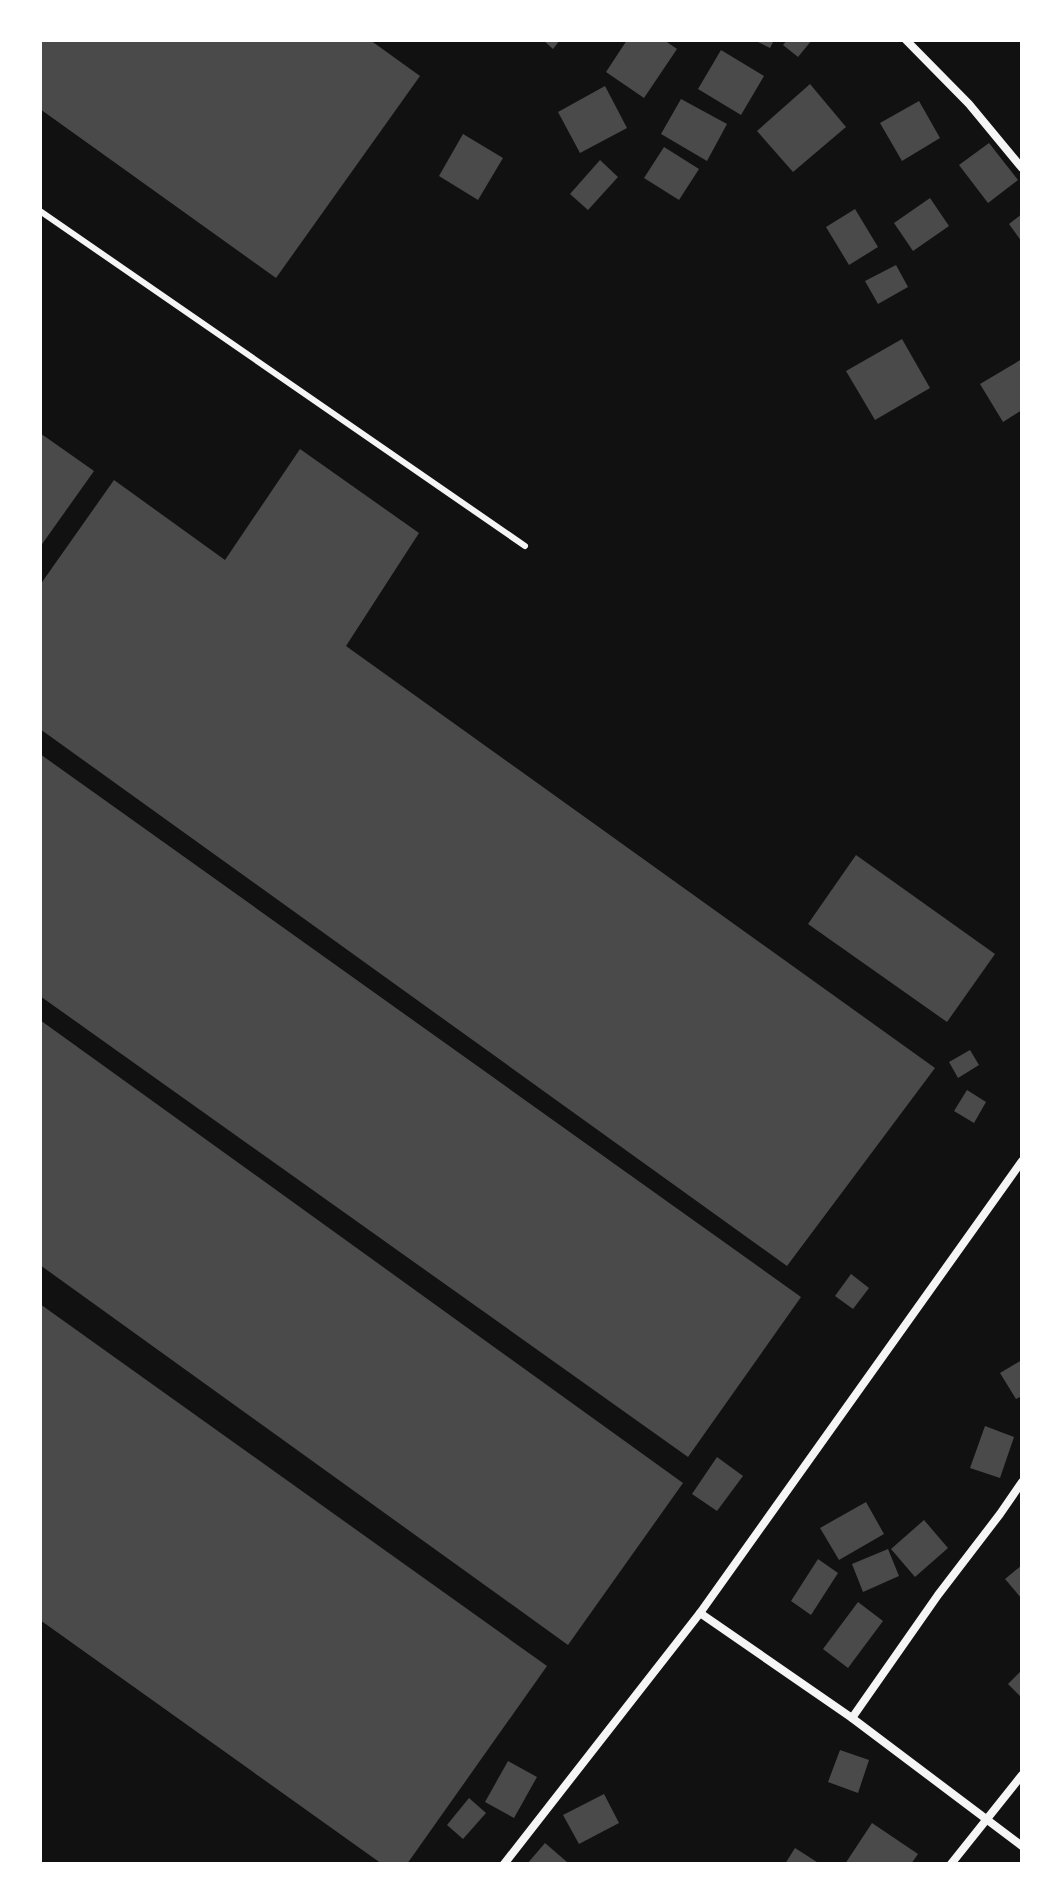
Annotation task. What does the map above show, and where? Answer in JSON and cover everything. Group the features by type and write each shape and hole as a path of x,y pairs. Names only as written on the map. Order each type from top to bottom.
{"street":[{"path":"906,40 969,104 1022,168"},
{"path":"914,48 922,40"},
{"path":"504,1864 700,1613 1022,1161"},
{"path":"852,1718 1022,1482"},
{"path":"700,1613 852,1718 1022,1846"},
{"path":"951,1864 1022,1775"}],"lane":[{"path":"40,211 525,546"}],"building":[{"path":"40,40 370,40 420,76 276,278 40,109"},
{"path":"543,40 560,40 553,49"},
{"path":"627,40 664,40 677,49 644,98 606,72"},
{"path":"754,40 774,40 770,48"},
{"path":"787,40 812,40 798,57 783,45"},
{"path":"721,50 764,76 741,115 698,89"},
{"path":"810,84 846,127 793,172 757,131"},
{"path":"605,86 627,128 580,153 558,112"},
{"path":"681,99 727,124 707,161 661,134"},
{"path":"919,101 940,138 902,161 880,123"},
{"path":"463,134 503,158 478,200 439,176"},
{"path":"989,143 1018,180 988,203 959,165"},
{"path":"664,147 699,169 679,200 644,178"},
{"path":"600,160 618,177 588,210 570,194"},
{"path":"930,198 949,226 913,251 894,223"},
{"path":"855,209 878,247 849,265 826,227"},
{"path":"1022,214 1022,242 1009,224"},
{"path":"896,265 908,287 878,304 865,281"},
{"path":"902,339 930,388 875,420 846,371"},
{"path":"1022,359 1022,410 1003,422 980,384"},
{"path":"40,433 94,471 40,547"},
{"path":"300,449 419,533 346,646 935,1068 787,1266 40,729 40,585 114,480 225,560"},
{"path":"40,754 801,1297 688,1457 40,996"},
{"path":"856,855 995,954 947,1022 808,924"},
{"path":"40,1020 683,1483 568,1645 40,1265"},
{"path":"970,1050 979,1065 958,1078 949,1062"},
{"path":"967,1090 986,1102 974,1123 954,1111"},
{"path":"851,1274 869,1288 853,1309 835,1296"},
{"path":"40,1304 547,1666 407,1864 382,1864 40,1620"},
{"path":"1022,1360 1022,1396 1016,1399 1000,1373"},
{"path":"985,1426 1014,1437 1000,1478 970,1468"},
{"path":"717,1457 743,1476 717,1511 692,1494"},
{"path":"866,1502 884,1534 839,1560 820,1528"},
{"path":"924,1520 948,1548 915,1577 891,1549"},
{"path":"888,1549 899,1576 863,1592 852,1564"},
{"path":"818,1559 838,1573 811,1615 791,1601"},
{"path":"1022,1565 1022,1599 1005,1579"},
{"path":"858,1602 883,1621 848,1668 823,1649"},
{"path":"1022,1670 1022,1698 1008,1684"},
{"path":"840,1750 869,1760 858,1793 828,1782"},
{"path":"508,1761 537,1777 514,1818 485,1802"},
{"path":"604,1794 619,1823 579,1844 563,1815"},
{"path":"469,1798 486,1813 463,1839 447,1825"},
{"path":"872,1823 918,1854 911,1864 845,1864"},
{"path":"545,1843 567,1862 566,1864 527,1864"},
{"path":"795,1848 820,1864 785,1864"}]}
